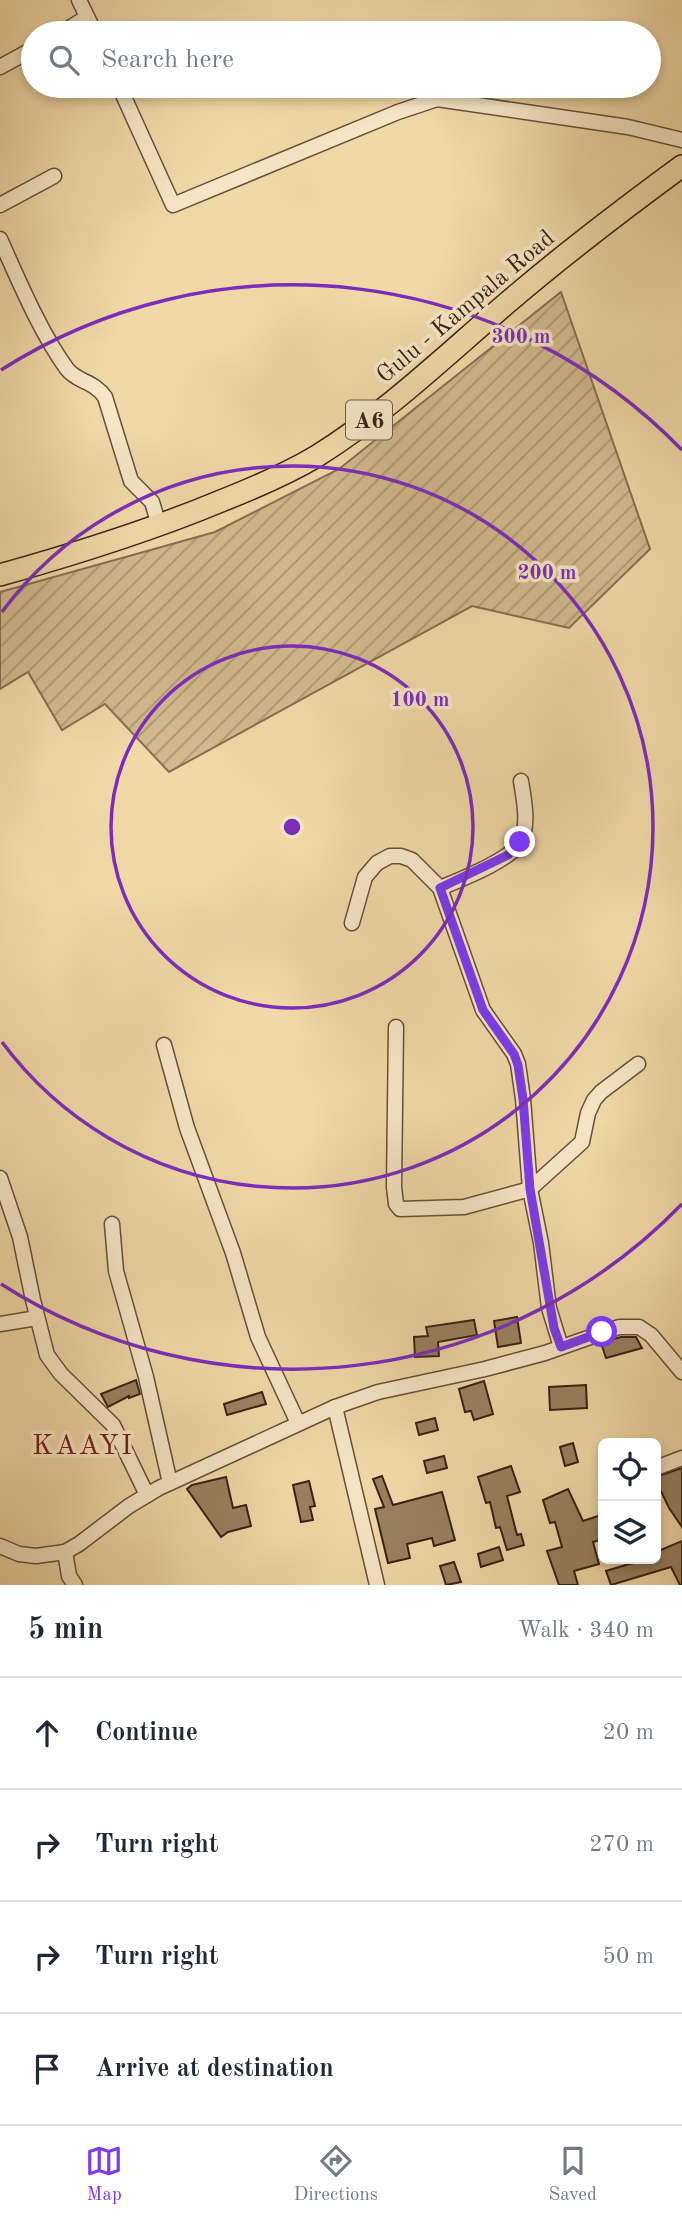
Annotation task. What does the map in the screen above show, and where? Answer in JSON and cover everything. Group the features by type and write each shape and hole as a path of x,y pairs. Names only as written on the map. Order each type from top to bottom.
{"main road":[{"name":"Gulu - Kampala Road","path":"0,575 153,528 273,479 315,457 352,433 561,259 682,166"}],"street":[{"path":"79,0 89,21"},
{"path":"81,21 87,17"},
{"path":"0,67 21,56"},
{"path":"124,98 173,205 398,112 437,99 628,127 682,139"},
{"path":"0,205 54,176"},
{"path":"0,239 28,301 68,371 99,388 105,397 131,481 154,506 158,522 153,528"},
{"path":"440,888 468,876 517,848 522,835 525,807 521,781"},
{"path":"352,923 365,877 384,858 401,856 412,860 440,888 483,1010 514,1054 518,1065 530,1189 541,1243 549,1308 561,1347"},
{"path":"396,1027 394,1187 397,1207 403,1209 464,1208 530,1189 582,1142 588,1113 594,1100 638,1064"},
{"path":"164,1045 187,1128 233,1253 258,1337 298,1423"},
{"path":"0,1178 6,1215 20,1237 47,1354 53,1364 113,1425 147,1495"},
{"path":"112,1224 116,1271 146,1377 170,1483"},
{"path":"0,1324 37,1318"},
{"path":"0,1546 19,1554 36,1556 65,1552 147,1495 335,1407 378,1392 485,1369 619,1327 632,1325 651,1335 682,1372"},
{"path":"335,1407 377,1585"},
{"path":"661,1466 682,1458"},
{"path":"65,1552 69,1576 75,1585"}],"shaded area":[{"path":"561,292 650,549 569,628 472,606 169,772 105,704 62,730 28,672 0,689 0,592 215,532 339,469"}],"building":[{"path":"517,1317 521,1343 498,1347 494,1321"},
{"path":"474,1320 477,1335 438,1342 439,1356 415,1357 414,1337 428,1336 426,1327"},
{"path":"621,1337 636,1337 642,1348 606,1358 601,1343"},
{"path":"136,1380 140,1394 129,1396 108,1407 101,1394"},
{"path":"484,1381 493,1414 474,1420 471,1411 465,1412 459,1389"},
{"path":"586,1385 587,1408 550,1410 549,1387"},
{"path":"262,1392 266,1404 227,1415 224,1404"},
{"path":"435,1418 438,1430 419,1435 416,1423"},
{"path":"573,1443 578,1462 565,1466 560,1447"},
{"path":"444,1456 447,1468 427,1473 424,1461"},
{"path":"511,1466 520,1492 507,1496 517,1535 521,1534 524,1545 507,1550 500,1527 496,1528 490,1502 486,1503 478,1477"},
{"path":"682,1468 682,1527 661,1491 661,1475"},
{"path":"382,1476 393,1505 442,1492 455,1540 434,1546 432,1538 407,1544 410,1558 388,1563 375,1509 384,1507 373,1479"},
{"path":"226,1477 233,1508 246,1505 251,1526 228,1532 221,1537 187,1489 192,1485"},
{"path":"309,1481 315,1506 310,1507 313,1520 301,1522 293,1485"},
{"path":"568,1489 583,1521 598,1516 598,1540 593,1542 599,1564 574,1571 578,1585 559,1585 547,1551 562,1547 555,1522 550,1523 543,1500"},
{"path":"682,1541 682,1585 671,1567 611,1585 606,1571 629,1564 661,1564 661,1550"},
{"path":"499,1547 503,1560 481,1567 478,1554"},
{"path":"454,1562 461,1582 446,1585 440,1566"}],"district":[{"name":"KAAYI","path":"83,1444"}],"route":[{"path":"520,842 508,855 440,888 483,1010 514,1054 518,1065 530,1189 554,1328 561,1347 602,1332"}]}
